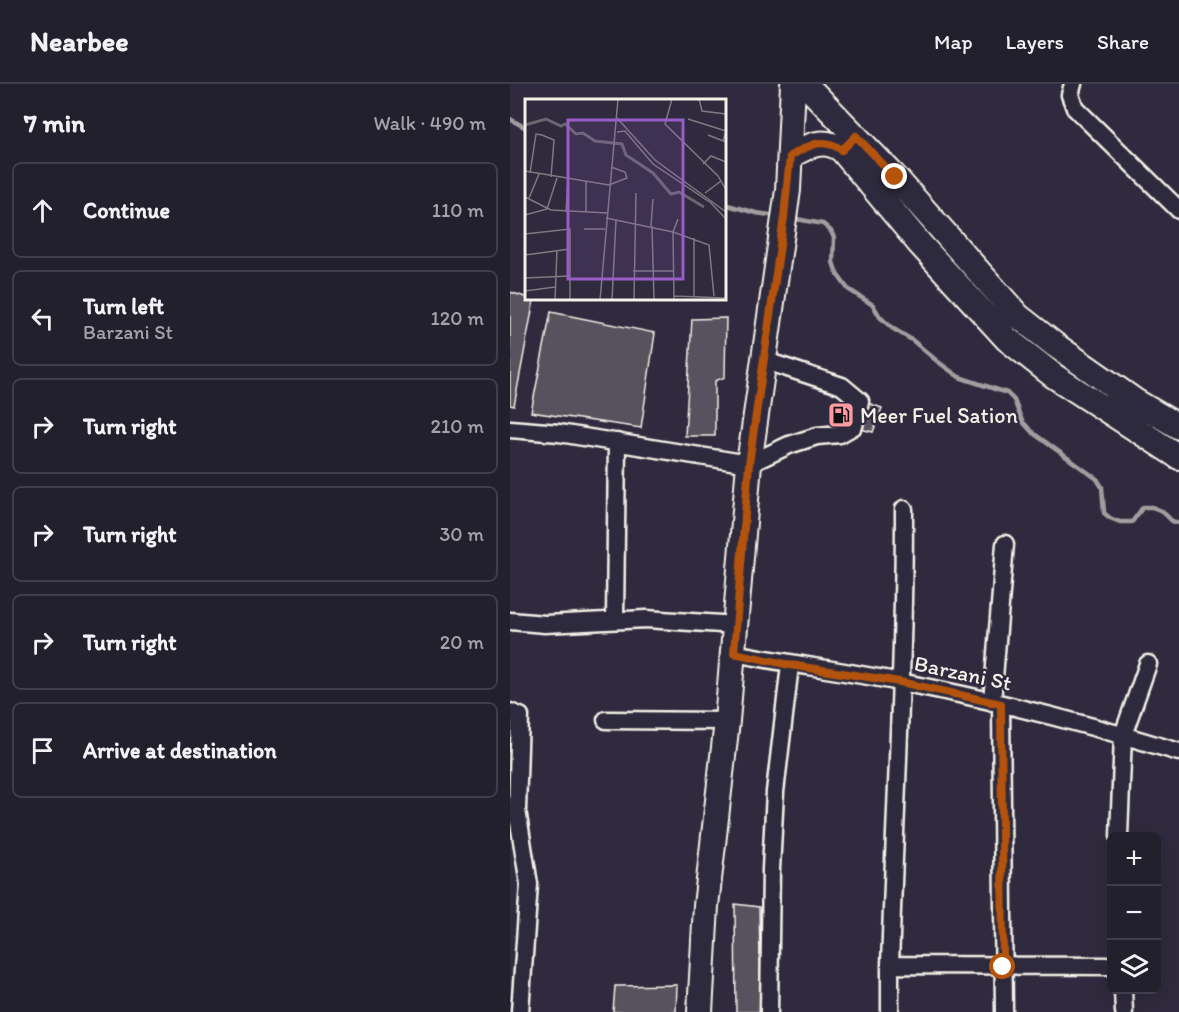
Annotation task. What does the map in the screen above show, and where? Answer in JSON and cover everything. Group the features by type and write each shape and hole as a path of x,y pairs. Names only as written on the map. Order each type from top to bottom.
{"street":[{"path":"700,1012 706,906 734,653 749,464 784,217 790,156 793,84"},
{"path":"805,84 920,244 1007,339 1054,376 1179,457"},
{"path":"1072,84 1070,95 1075,108 1179,210"},
{"path":"790,156 819,143 849,143 895,177 1018,316 1054,345 1135,401 1179,427"},
{"path":"510,429 559,432 749,464 789,445 817,436 840,434 854,426 860,401 842,386 763,360"},
{"path":"615,620 616,442"},
{"path":"890,1012 900,682 904,624 904,509"},
{"path":"1004,1012 996,703 1005,544"},
{"path":"510,621 545,624 646,619 736,625"},
{"name":"Barzani St","path":"734,653 790,665 900,682 996,703 1123,735 1179,752"},
{"path":"1119,832 1123,735 1148,664"},
{"path":"769,1012 771,869 775,792 790,665"},
{"path":"510,712 520,717 516,836 529,884 516,991 520,1012"},
{"path":"606,720 727,721"},
{"path":"890,965 1107,966"},
{"path":"1123,994 1124,1012"}],"building":[{"path":"510,292 525,297 525,300 534,300 514,406 510,405"},
{"path":"551,312 655,333 641,428 531,412"},
{"path":"726,318 725,377 715,381 715,436 685,436 692,319"},
{"path":"865,402 882,408 873,432 856,428"},
{"path":"735,904 759,907 761,1012 736,1012"},
{"path":"677,985 676,1012 613,1012 615,986"}],"waterway":[{"path":"510,119 525,127"},
{"path":"726,205 777,216"},
{"path":"791,218 823,224 831,231 834,238 833,262 837,274 848,289 873,305 880,317 892,328 912,340 959,377 1007,393 1014,400 1022,421 1033,433 1097,479 1102,487 1104,513 1110,518 1120,522 1132,522 1143,507 1152,507 1162,511 1172,521 1179,523"}],"place":[{"name":"Meer Fuel Sation","path":"841,415"}],"route":[{"path":"895,177 856,136 842,150 833,143 819,143 790,156 788,190 749,464 734,653 790,665 900,682 1001,704 1003,967"}]}
